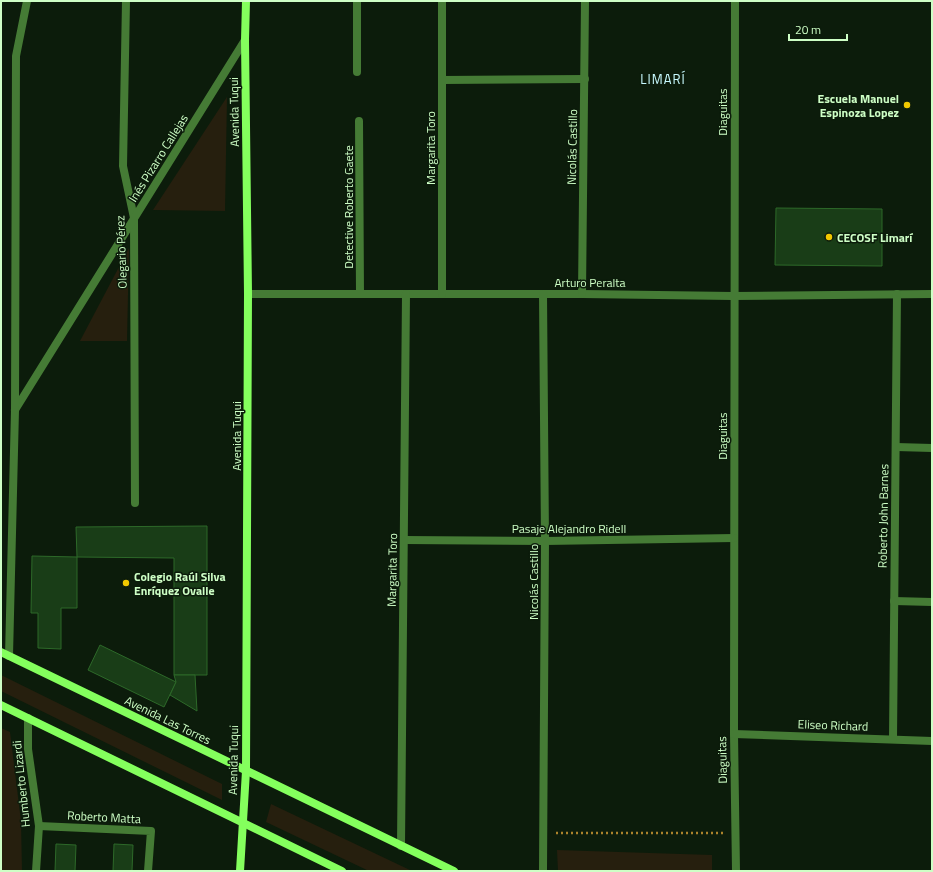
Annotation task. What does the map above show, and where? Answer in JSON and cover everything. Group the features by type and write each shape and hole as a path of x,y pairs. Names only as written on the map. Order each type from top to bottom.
{"street":[{"path":"5,654 15,410 16,56 27,1"},
{"name":"Olegario Pérez","path":"126,1 123,166 134,218 135,503"},
{"name":"Avenida Tuqui","path":"240,871 246,771 248,294 246,1"},
{"path":"357,1 357,72"},
{"name":"Margarita Toro","path":"442,1 442,294"},
{"name":"Nicolás Castillo","path":"582,294 585,1"},
{"name":"Diaguitas","path":"735,1 734,734 736,871"},
{"name":"Inés Pizarro Callejas","path":"15,410 246,40"},
{"path":"442,80 585,79"},
{"name":"Detective Roberto Gaete","path":"359,120 360,294"},
{"name":"Arturo Peralta","path":"248,294 582,294 734,296 932,294"},
{"name":"Margarita Toro","path":"401,846 406,294"},
{"name":"Nicolás Castillo","path":"542,294 545,541 543,871"},
{"name":"Roberto John Barnes","path":"893,739 897,294"},
{"path":"896,447 932,448"},
{"name":"Pasaje Alejandro Ridell","path":"404,540 545,541 734,538"},
{"path":"894,601 932,602"},
{"name":"Avenida Las Torres","path":"5,654 454,871"},
{"path":"1,705 342,871"},
{"name":"Humberto Lizardi","path":"28,718 28,749 39,826 36,871"},
{"name":"Eliseo Richard","path":"734,734 932,740"},
{"name":"Roberto Matta","path":"39,826 151,831 148,871"}],"path":[{"path":"543,833 735,832"}],"shaded area":[{"path":"227,97 225,211 153,210"},
{"path":"129,248 127,341 80,341"},
{"path":"1,675 222,784 222,800 1,691"},
{"path":"1,728 10,732 21,821 22,871 1,871"},
{"path":"271,804 412,871 369,871 266,822"},
{"path":"557,850 712,855 712,871 558,871"}],"building":[{"name":"CECOSF Limarí","path":"776,208 882,209 882,266 775,265"},
{"path":"207,526 207,675 174,675 174,558 77,557 76,527"},
{"path":"32,556 77,557 77,608 61,608 61,649 38,648 38,613 31,613"},
{"path":"100,645 176,682 164,707 88,670"},
{"path":"174,675 195,675 197,711 170,695 176,682"},
{"path":"56,844 76,845 75,871 55,871"},
{"path":"114,844 133,845 132,871 113,871"}],"place":[{"name":"Escuela Manuel Espinoza Lopez","path":"907,105"},
{"name":"CECOSF Limarí","path":"829,237"},
{"name":"Colegio Raúl Silva Enríquez Ovalle","path":"126,583"}],"district":[{"name":"LIMARÍ","path":"663,79"}]}
